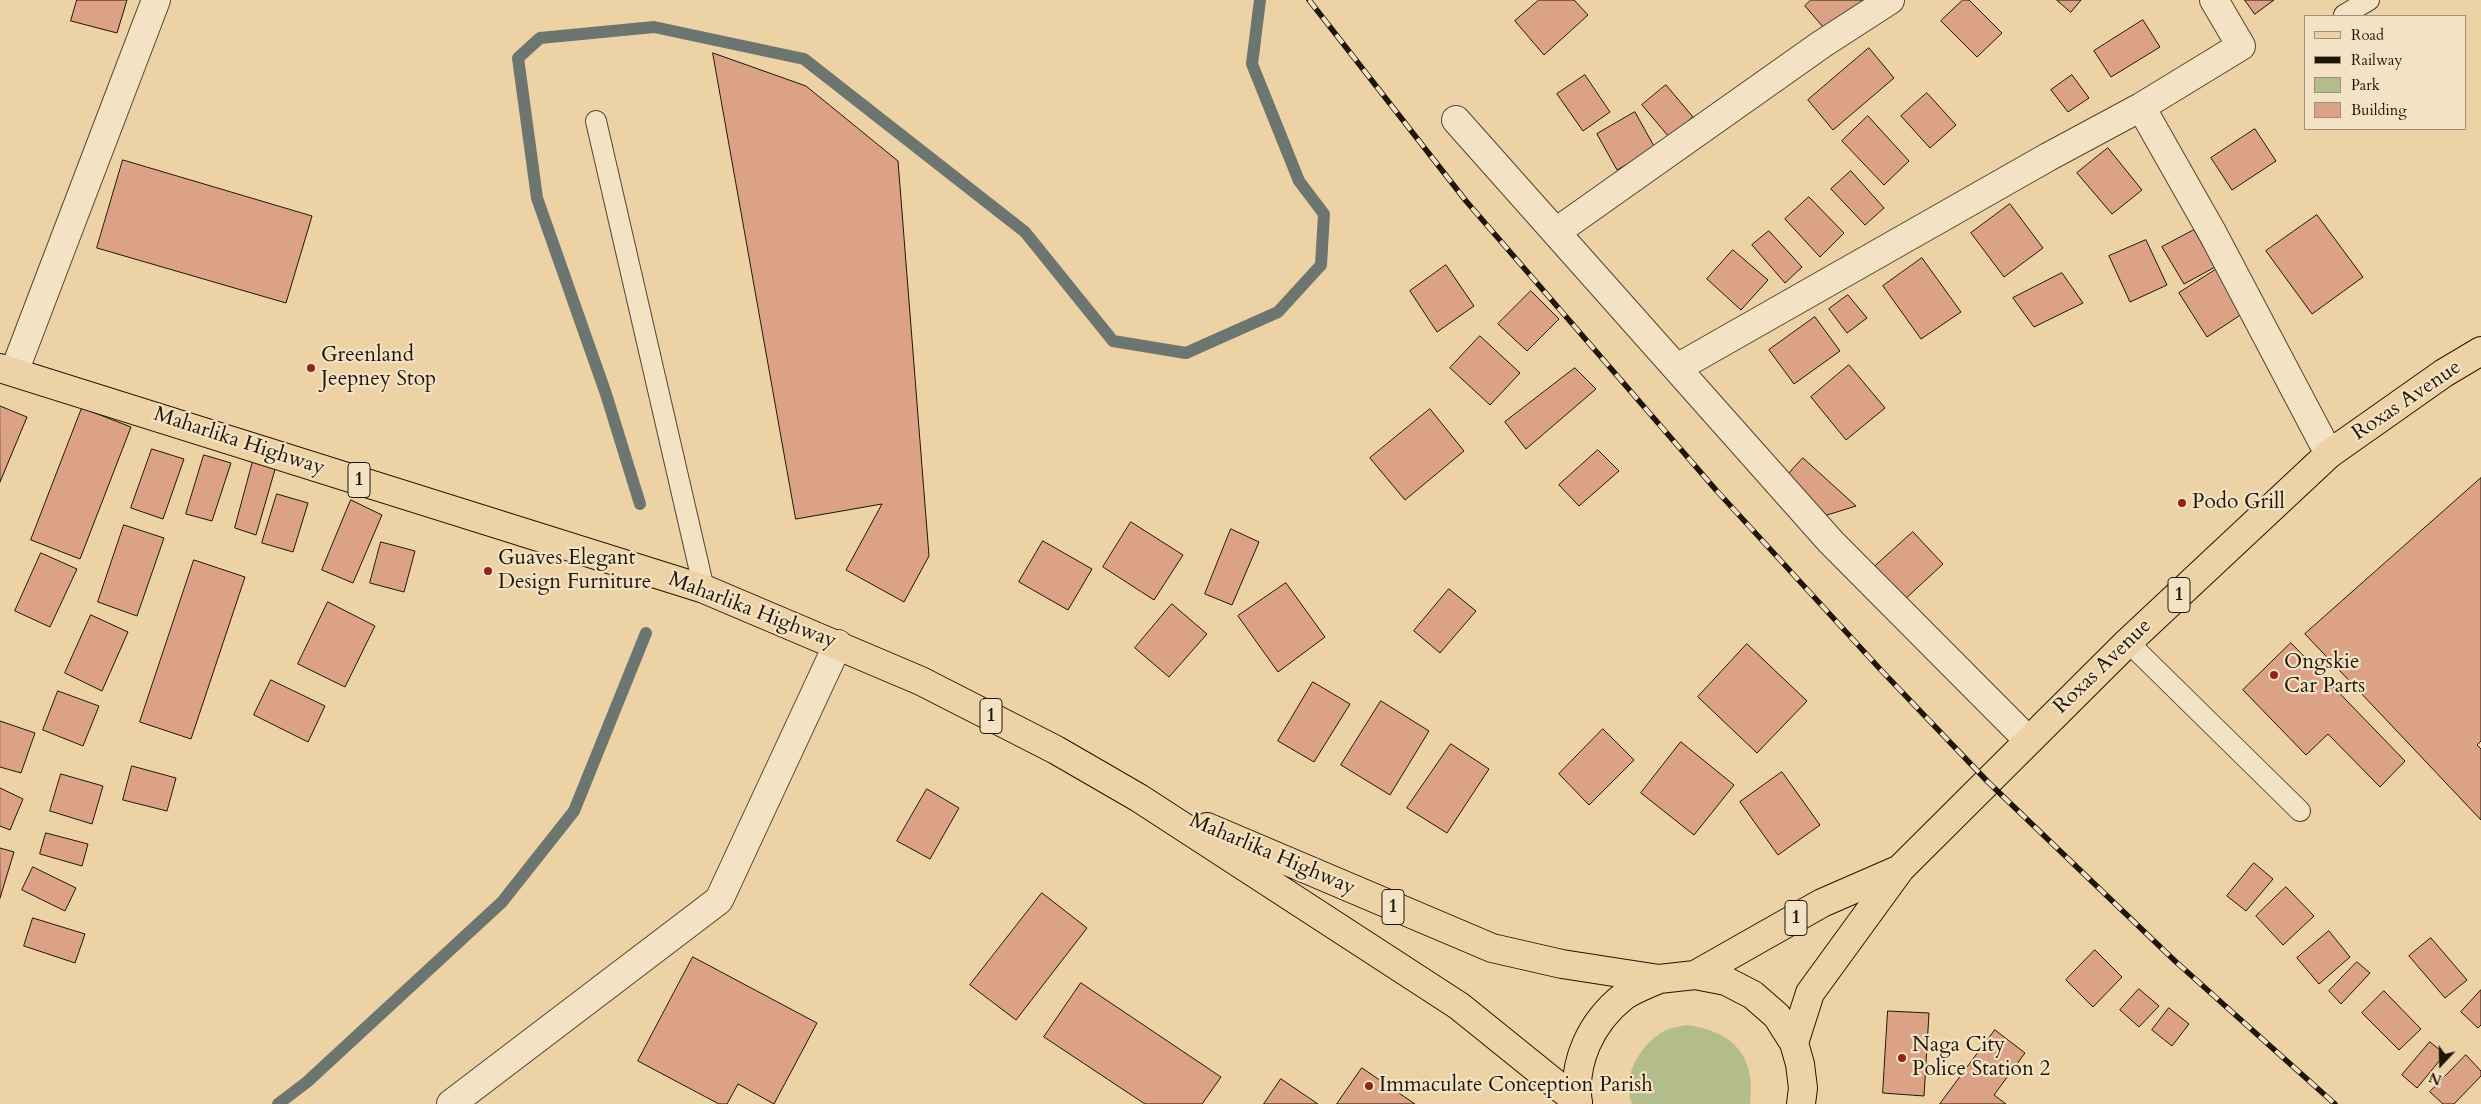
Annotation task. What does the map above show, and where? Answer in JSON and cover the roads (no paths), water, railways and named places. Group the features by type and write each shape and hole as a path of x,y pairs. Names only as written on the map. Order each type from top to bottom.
{"main road":[{"name":"Roxas Avenue","path":"1794,1043 1810,993 1901,868 2028,740 2128,642 2329,454 2444,373 2481,351"},
{"name":"Maharlika Highway","path":"7,370 704,589 838,644 921,681 1039,741 1139,798 1459,1006 1578,1103"},
{"name":"Maharlika Highway","path":"1139,798 1492,948 1562,964 1659,979 1695,975"},
{"name":"Roxas Avenue","path":"1695,975 1822,903 1901,868"},
{"name":"1","path":"1695,975 1726,981 1753,995 1777,1016 1794,1043 1803,1088 1801,1104"},
{"name":"1","path":"1578,1103 1578,1071 1587,1042 1603,1015 1626,995 1659,979"}],"street":[{"path":"7,370 156,0"},
{"path":"1556,232 1814,50 1890,0"},
{"path":"1677,368 2048,157 2141,107 2241,46 2214,0"},
{"path":"2141,107 2213,234 2329,454"},
{"path":"1456,120 1831,542 2028,740"},
{"path":"451,1104 719,900 838,644"}],"lane":[{"path":"2344,15 2369,0"},
{"path":"596,121 704,589"},
{"path":"2128,642 2300,811"}],"waterway":[{"path":"640,504 606,394 537,198 518,58 540,38 654,27 804,59 1025,232 1113,341 1186,353 1278,312 1321,265 1324,214 1299,181 1252,64 1260,0"},
{"path":"278,1104 307,1082 502,902 574,811 646,633"}],"railway":[{"path":"1309,0 1466,201 1716,490 1880,669 1988,782 2175,961 2335,1104"}],"place":[{"name":"Greenland Jeepney Stop","path":"311,368"},
{"name":"Podo Grill","path":"2182,503"},
{"name":"Guaves Elegant Design Furniture","path":"488,571"},
{"name":"Ongskie Car Parts","path":"2274,675"},
{"name":"Naga City Police Station 2","path":"1902,1058"},
{"name":"Immaculate Conception Parish","path":"1369,1086"}]}
